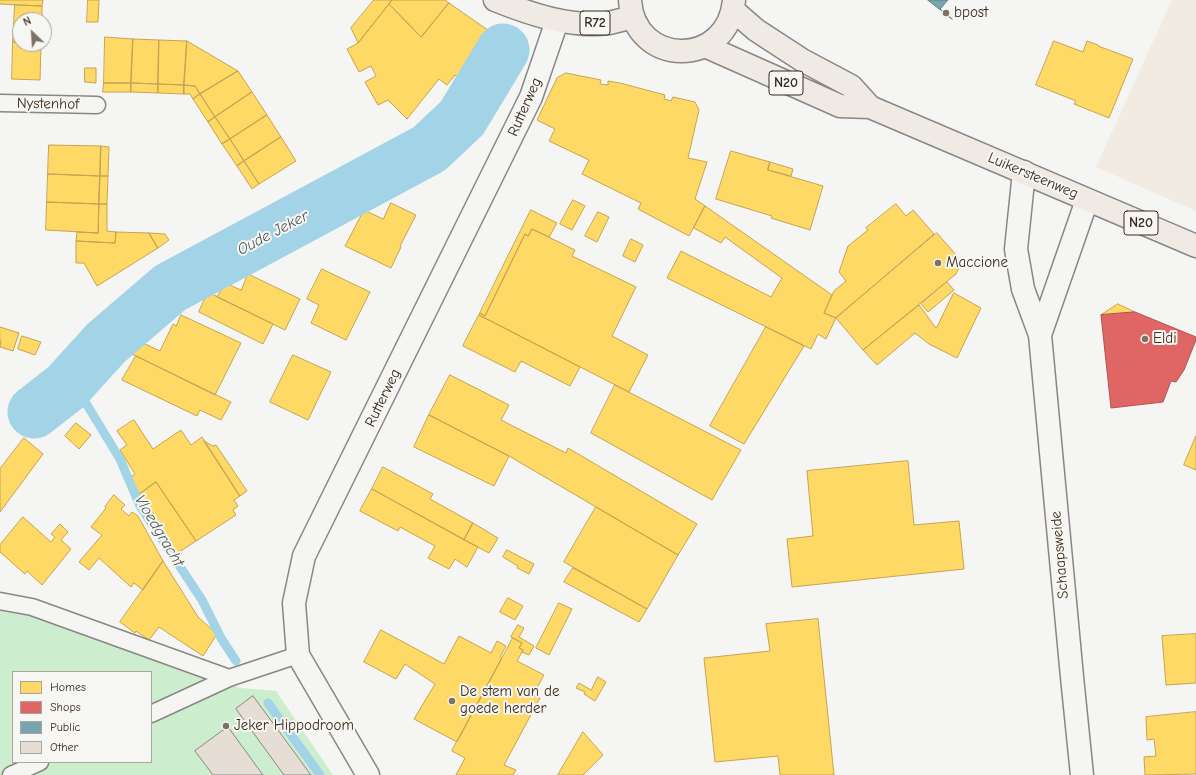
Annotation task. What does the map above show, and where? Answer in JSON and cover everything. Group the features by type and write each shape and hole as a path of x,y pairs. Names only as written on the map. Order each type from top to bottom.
{"main road":[{"name":"R72","path":"495,0 557,21 579,24 608,23 631,9"},
{"path":"631,9 641,32 655,44 671,51 688,51 705,46 718,37 728,25 734,5"},
{"name":"Luikersteenweg","path":"734,5 756,30 802,60 851,86 870,107"},
{"name":"Luikersteenweg","path":"705,46 840,106 870,107 1196,246"}],"street":[{"name":"Rutterweg","path":"368,775 298,655 294,603 304,556 531,97 557,21"},
{"name":"Schaapsweide","path":"1024,172 1016,249 1023,289 1040,335 1082,775"},
{"name":"Schaapsweide","path":"1040,335 1087,200"}],"lane":[{"name":"Nystenhof","path":"0,102 97,105"},
{"path":"0,601 32,607 229,678"},
{"path":"152,714 229,678 298,655"},
{"path":"11,775 38,763"}],"shaded area":[{"path":"1172,0 1196,0 1196,211 1096,167"}],"green space":[{"name":"Jeker Hippodroom","path":"0,608 45,617 241,688 276,691 333,775 0,775"}],"building: Homes":[{"path":"0,0 43,0 42,6 0,4"},
{"path":"88,0 99,0 98,22 87,22"},
{"path":"374,0 392,0 358,43 351,28"},
{"path":"392,0 445,0 449,3 421,37 389,4"},
{"path":"449,3 492,33 465,85 455,75 447,85 439,79 407,119 388,100 378,105 365,82 376,76 371,66 359,72 347,49 358,43 389,4 421,37"},
{"path":"15,5 42,6 42,12 15,12"},
{"path":"105,37 133,39 131,83 104,83"},
{"path":"133,39 159,40 158,84 131,83"},
{"path":"159,40 187,41 184,85 158,84"},
{"path":"187,41 238,71 200,94 195,86 184,85"},
{"path":"1054,41 1083,52 1087,41 1133,59 1109,118 1074,104 1076,101 1036,85"},
{"path":"13,52 41,52 40,80 12,79"},
{"path":"85,68 96,68 96,83 85,82"},
{"path":"238,71 252,92 215,117 200,94"},
{"path":"566,73 601,80 600,84 608,85 608,81 620,83 665,95 664,99 671,101 673,97 695,102 699,110 688,158 707,162 695,199 705,206 689,236 638,209 641,203 582,174 589,160 549,141 555,129 537,120 557,78"},
{"path":"104,83 131,83 131,92 103,92"},
{"path":"131,83 158,84 158,93 131,92"},
{"path":"158,84 184,85 184,94 158,93"},
{"path":"184,85 195,86 200,94 193,99 190,94 184,94"},
{"path":"252,92 267,115 230,139 215,117"},
{"path":"200,94 215,117 208,122 193,99"},
{"path":"267,115 281,137 244,161 230,139"},
{"path":"215,117 230,139 222,144 208,122"},
{"path":"281,137 296,161 259,184 244,161"},
{"path":"230,139 244,161 237,166 222,144"},
{"path":"49,145 101,146 100,176 48,174"},
{"path":"101,146 109,147 108,176 100,176"},
{"path":"731,151 770,162 768,170 823,186 810,230 771,218 772,216 716,199"},
{"path":"244,161 259,184 252,189 237,166"},
{"path":"770,162 793,169 791,176 768,170"},
{"path":"48,174 100,176 99,204 47,202"},
{"path":"100,176 108,176 107,204 99,204"},
{"path":"573,200 585,206 572,230 560,224"},
{"path":"47,202 99,204 98,233 46,230"},
{"path":"391,203 416,215 400,246 401,247 391,268 345,246 364,210 383,219"},
{"path":"99,204 107,204 107,231 116,232 115,243 76,241 77,232 98,233"},
{"path":"896,204 906,216 913,210 934,234 836,318 824,313 834,291 846,281 839,272 848,246 868,230 866,228"},
{"path":"705,206 832,295 824,313 836,318 826,339 818,334 811,349 667,278 681,251 771,297 782,278 725,237 721,243 694,228"},
{"path":"531,210 557,223 549,237 532,229 528,236 525,234 485,316 480,313"},
{"path":"598,212 609,217 597,242 585,236"},
{"path":"532,229 575,250 572,256 636,287 612,336 648,355 629,392 479,315 480,313 485,316 525,234 528,236"},
{"path":"116,232 149,233 158,248 97,286 84,263 76,263 76,241 115,243"},
{"path":"149,233 165,234 169,240 158,248"},
{"path":"937,233 957,256 960,266 956,274 863,350 836,318"},
{"path":"631,239 643,245 635,262 623,256"},
{"path":"322,269 370,292 346,340 311,323 319,305 307,299"},
{"path":"248,274 300,299 285,330 217,297 225,283 241,290"},
{"path":"947,282 954,290 928,312 921,304"},
{"path":"208,292 273,324 263,344 199,312"},
{"path":"954,293 981,308 957,358 929,344 915,333 877,365 863,350 919,305 936,328"},
{"path":"1118,304 1135,312 1101,315"},
{"path":"181,315 241,343 215,395 132,354 139,341 160,351 173,324 176,326"},
{"path":"479,315 580,367 570,386 521,361 515,372 463,346"},
{"path":"0,327 19,333 13,351 0,347"},
{"path":"766,327 804,346 744,444 710,426"},
{"path":"22,336 41,342 35,355 18,349"},
{"path":"293,355 331,372 308,420 270,402"},
{"path":"136,356 231,402 221,420 200,410 197,416 122,380"},
{"path":"450,375 509,405 501,420 566,453 568,448 697,524 678,555 509,456 429,415"},
{"path":"615,385 741,450 712,500 591,433"},
{"path":"429,415 509,456 494,486 414,447"},
{"path":"134,420 153,449 181,430 191,445 202,437 240,496 234,500 238,506 233,510 236,515 196,541 156,482 138,495 128,479 135,474 120,450 127,445 117,431"},
{"path":"76,423 91,435 79,449 65,436"},
{"path":"1196,436 1196,470 1184,465"},
{"path":"24,438 43,454 0,512 0,469"},
{"path":"204,441 213,446 216,445 247,491 240,496"},
{"path":"908,461 914,525 959,521 964,569 792,587 787,539 813,536 807,471"},
{"path":"383,467 433,494 430,499 473,523 464,540 372,489"},
{"path":"156,482 196,541 176,554 137,496"},
{"path":"372,489 478,547 467,567 455,559 449,569 428,558 435,546 400,527 398,531 360,511"},
{"path":"114,495 125,505 121,509 129,516 132,512 138,516 163,561 143,590 134,583 131,587 99,558 89,570 79,562 102,535 91,527"},
{"path":"596,507 678,555 647,609 564,562"},
{"path":"23,517 51,542 55,537 51,534 60,524 68,532 61,540 71,549 42,585 27,571 25,574 0,552 0,545"},
{"path":"473,523 498,538 489,553 464,540"},
{"path":"507,550 534,564 529,574 517,568 518,566 503,557"},
{"path":"163,561 198,617 217,634 203,656 159,627 149,640 136,631 135,633 120,622"},
{"path":"573,568 647,609 639,622 564,582"},
{"path":"508,598 523,606 515,620 500,612"},
{"path":"559,603 572,609 549,655 536,648"},
{"path":"818,619 834,775 780,775 778,756 715,762 704,658 770,651 766,624"},
{"path":"518,625 524,628 519,637 534,646 529,655 522,652 523,650 519,648 522,643 511,637"},
{"name":"De stem van de goede herder","path":"381,630 444,664 459,636 491,653 497,641 506,646 500,657 502,658 457,742 414,719 435,684 405,664 396,679 364,662"},
{"path":"1196,634 1196,683 1166,685 1162,636"},
{"path":"513,638 522,643 519,648 523,650 517,661 544,675 533,695 540,698 504,765 516,770 513,775 456,775 465,758 452,751"},
{"path":"598,677 606,682 595,701 584,694 585,692 576,688 579,683 591,690"},
{"path":"1196,712 1196,774 1145,775 1144,757 1156,756 1154,739 1147,740 1146,717"},
{"path":"583,732 603,755 583,775 558,775"}],"building: Shops":[{"path":"1135,312 1196,337 1196,340 1184,370 1176,382 1171,381 1163,402 1111,408 1101,315"}],"building: Public":[{"name":"bpost","path":"928,0 948,0 940,9 952,19"}],"building: Other":[{"path":"253,696 311,775 284,775 236,709"},
{"path":"228,727 263,775 213,775 195,751"}],"waterway":[{"name":"Oude Jeker","path":"34,412 66,387 106,343 170,288 429,149 462,118 503,50"},
{"name":"Vloedgracht","path":"73,379 120,459 140,506 202,600 221,638 236,661"},
{"name":"Vloedgracht","path":"268,703 320,775"}],"place":[{"name":"bpost","path":"946,13"},
{"name":"Maccione","path":"938,263"},
{"name":"Eldi","path":"1145,339"},
{"name":"De stem van de goede herder","path":"452,701"},
{"name":"Jeker Hippodroom","path":"226,726"}]}
